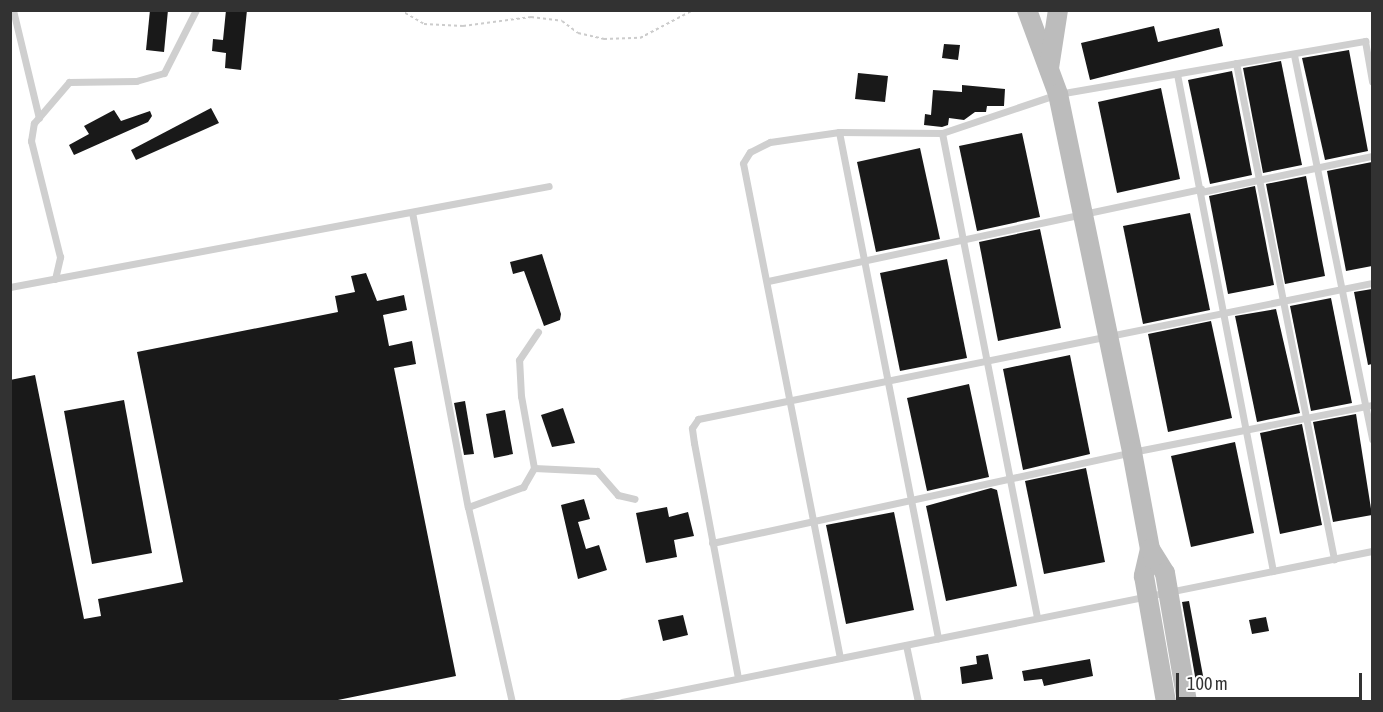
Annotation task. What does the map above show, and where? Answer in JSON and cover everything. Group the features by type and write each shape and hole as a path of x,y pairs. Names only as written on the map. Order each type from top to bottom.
{"street":[{"path":"1027,10 1058,94 1150,549 1165,573 1187,702"},
{"path":"1049,71 1058,10"},
{"path":"1150,549 1144,576 1166,702"}],"lane":[{"path":"14,10 39,118"},
{"path":"55,279 60,257 31,141 39,118 69,82 136,81 164,73 196,10"},
{"path":"840,658 815,519 743,163 750,152 770,142 839,132 942,133 1058,94 1369,41 1372,81"},
{"path":"1294,55 1316,169 1369,406 1372,439"},
{"path":"1236,63 1334,559"},
{"path":"1177,74 1273,571"},
{"path":"839,132 890,380 938,638"},
{"path":"942,133 1037,618"},
{"path":"768,281 865,259 965,242 1083,215 1372,156"},
{"path":"10,287 549,186"},
{"path":"412,212 468,507 512,702"},
{"path":"738,678 693,428 698,419 1372,283"},
{"path":"468,507 523,487 534,468 521,396 519,360 538,332"},
{"path":"712,543 1132,452 1247,432 1369,406"},
{"path":"534,468 597,471 618,495 635,499"},
{"path":"622,702 1372,551"},
{"path":"906,645 918,702"}],"path":[{"path":"400,10 424,24 463,26 531,17 562,21 578,33 604,39 640,38 693,10"}],"building":[{"path":"150,10 168,10 164,52 146,50"},
{"path":"226,10 247,10 241,70 225,68 226,53 212,51 213,39 223,40"},
{"path":"1154,26 1158,42 1219,28 1223,46 1090,80 1081,43"},
{"path":"944,44 960,45 958,60 942,58"},
{"path":"1349,50 1368,151 1325,160 1302,58"},
{"path":"1281,61 1302,165 1263,173 1243,68"},
{"path":"1232,71 1252,175 1210,184 1188,80"},
{"path":"858,73 888,76 885,102 855,99"},
{"path":"962,85 1005,89 1004,106 987,106 986,112 975,112 964,120 949,118 948,125 942,127 924,125 925,114 931,115 933,90 962,92"},
{"path":"1161,88 1180,179 1117,193 1098,102"},
{"path":"211,108 219,123 136,160 131,150"},
{"path":"114,110 121,121 150,111 152,116 148,122 74,155 69,145 89,134 84,126"},
{"path":"1022,133 1040,217 977,231 959,146"},
{"path":"920,148 940,239 876,252 857,162"},
{"path":"1372,162 1372,266 1346,271 1327,171"},
{"path":"1306,176 1325,276 1285,284 1266,184"},
{"path":"1255,186 1274,285 1228,294 1209,196"},
{"path":"1190,213 1210,310 1143,324 1123,226"},
{"path":"1040,229 1061,328 998,341 979,242"},
{"path":"542,254 561,314 560,320 544,326 524,271 513,274 510,262"},
{"path":"947,259 967,358 900,371 880,273"},
{"path":"366,273 377,301 404,295 407,310 383,315 389,346 412,341 416,364 394,368 456,676 328,702 10,702 10,380 35,375 84,619 101,616 98,599 183,582 137,352 338,312 335,296 355,292 351,276"},
{"path":"1372,289 1372,364 1368,365 1354,292"},
{"path":"1331,298 1352,403 1311,411 1290,306"},
{"path":"1276,309 1300,413 1257,422 1235,316"},
{"path":"1211,321 1232,418 1168,432 1148,334"},
{"path":"1070,355 1090,454 1023,470 1003,369"},
{"path":"969,384 989,477 927,491 907,398"},
{"path":"124,400 152,553 92,564 64,411"},
{"path":"465,401 474,454 464,455 454,403"},
{"path":"563,408 575,443 552,447 541,415"},
{"path":"505,410 513,454 494,458 486,414"},
{"path":"1356,414 1372,515 1333,522 1313,422"},
{"path":"1302,424 1322,525 1280,534 1260,433"},
{"path":"1235,442 1254,533 1191,547 1171,456"},
{"path":"1086,468 1105,562 1044,574 1025,481"},
{"path":"991,488 997,490 1017,586 946,601 926,506"},
{"path":"584,499 590,519 578,522 586,549 599,545 607,570 578,579 561,505"},
{"path":"667,507 669,517 688,512 694,536 674,540 677,557 646,563 636,513"},
{"path":"894,512 914,610 846,624 826,525"},
{"path":"1189,601 1204,681 1196,682 1182,602"},
{"path":"683,615 688,635 663,641 658,620"},
{"path":"1266,617 1269,631 1252,634 1249,620"},
{"path":"988,654 993,679 962,684 960,667 977,664 976,656"},
{"path":"1090,659 1093,676 1044,686 1042,679 1024,681 1022,671"}]}
